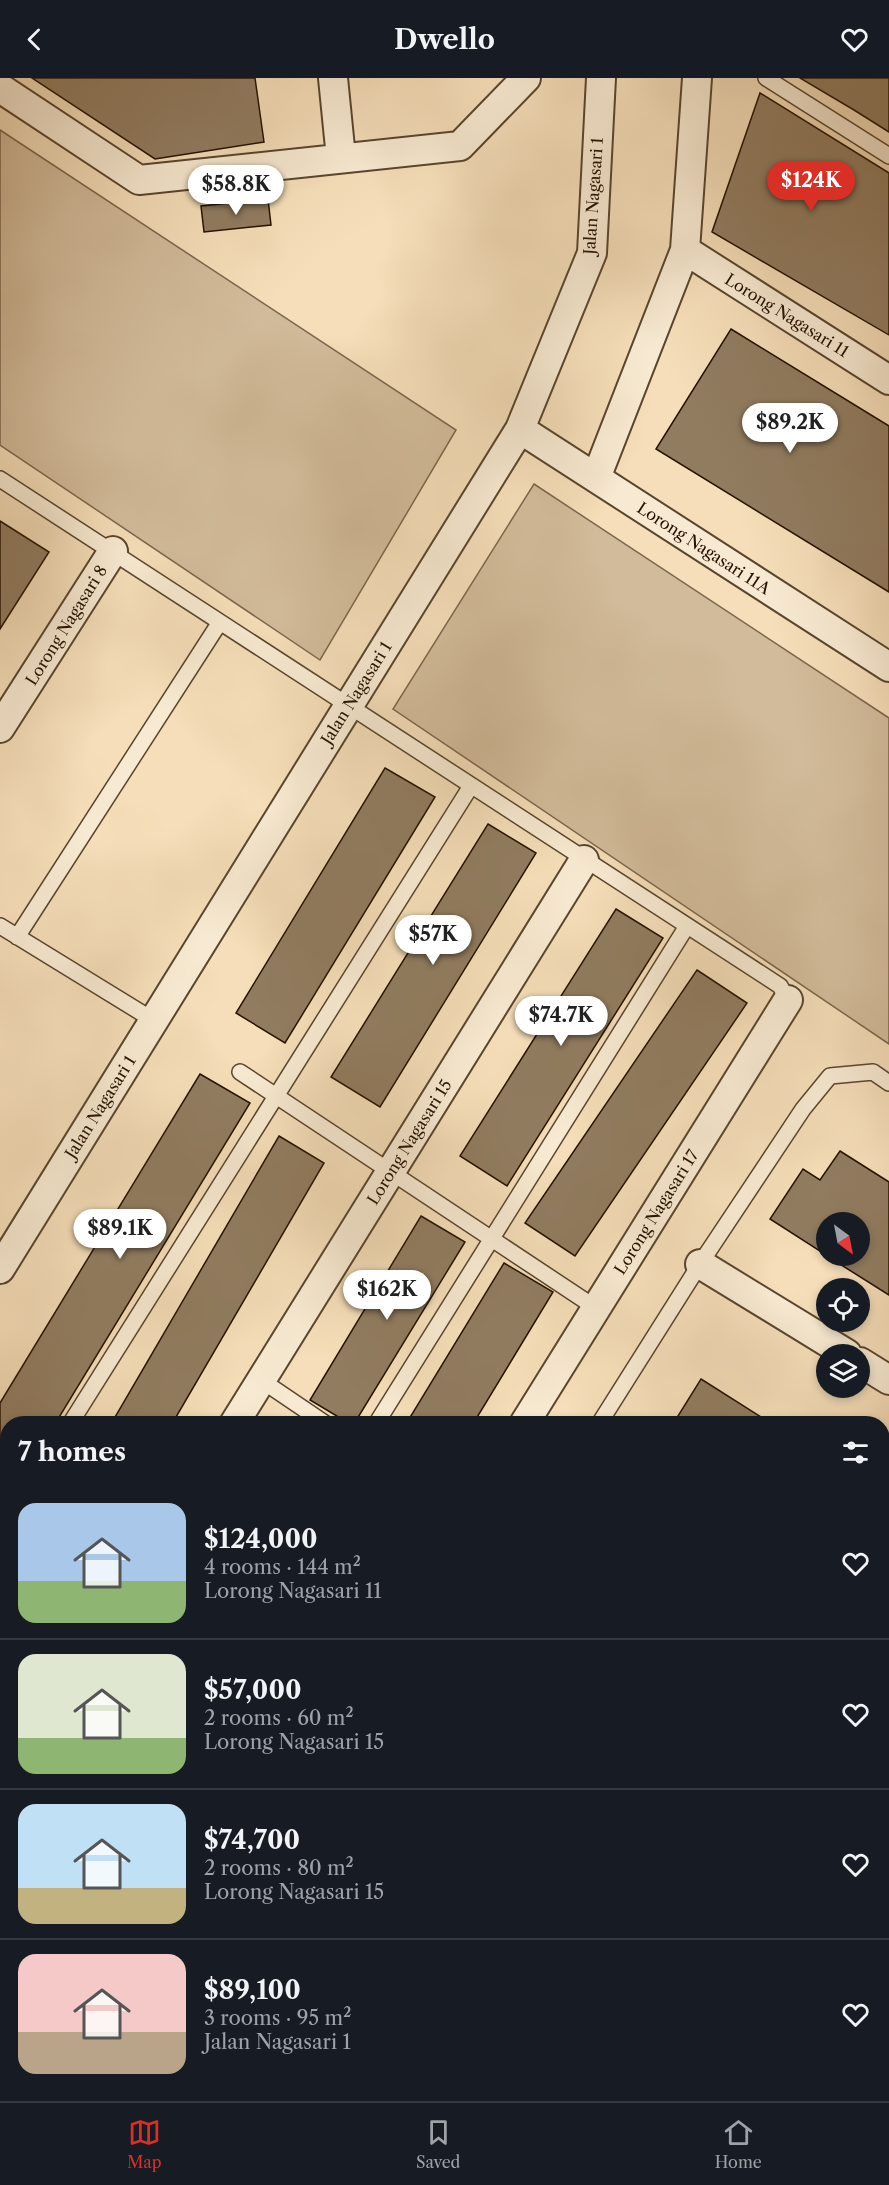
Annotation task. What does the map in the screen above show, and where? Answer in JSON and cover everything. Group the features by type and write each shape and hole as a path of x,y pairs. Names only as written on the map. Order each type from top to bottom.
{"street":[{"path":"333,78 341,158"},
{"path":"0,88 139,180 460,146 526,78"},
{"name":"Jalan Nagasari 1","path":"0,1269 520,429 592,254 601,78"},
{"path":"596,478 685,250 697,78"},
{"name":"Lorong Nagasari 11","path":"685,250 889,380"},
{"name":"Lorong Nagasari 11A","path":"520,429 889,667"},
{"name":"Lorong Nagasari 8","path":"0,728 113,551"},
{"name":"Lorong Nagasari 15","path":"239,1416 584,861"},
{"name":"Lorong Nagasari 17","path":"529,1416 788,1000"},
{"path":"700,1264 831,1344"},
{"path":"870,1368 889,1380"}],"lane":[{"path":"766,78 889,156"},
{"path":"0,479 349,705 584,861 780,986 788,1000"},
{"path":"17,937 220,622"},
{"path":"75,1416 471,786"},
{"path":"0,926 153,1020"},
{"path":"381,1416 687,926"},
{"path":"240,1072 596,1308"},
{"path":"604,1416 700,1264 803,1109 830,1076 873,1072 889,1083"},
{"path":"261,1380 314,1416"}],"shaded area":[{"path":"0,130 456,430 320,660 0,445"},
{"path":"534,484 889,718 889,1044 393,709"}],"building":[{"path":"32,78 255,78 264,142 155,159"},
{"path":"800,78 889,78 889,132 854,110"},
{"path":"760,93 889,173 889,335 712,232"},
{"path":"268,199 271,225 204,232 201,206"},
{"path":"731,329 889,426 889,592 656,449"},
{"path":"0,521 49,552 0,629"},
{"path":"385,768 435,797 285,1043 236,1013"},
{"path":"488,824 536,853 380,1107 331,1077"},
{"path":"616,909 663,938 507,1186 460,1156"},
{"path":"697,970 747,1003 575,1256 525,1223"},
{"path":"200,1074 250,1103 60,1416 0,1416 0,1403"},
{"path":"279,1136 324,1163 177,1416 116,1416"},
{"path":"840,1151 889,1182 889,1295 870,1283 870,1278 862,1278 843,1266 870,1266 870,1212 816,1212 816,1249 770,1219 803,1169 820,1180"},
{"path":"421,1216 465,1242 359,1416 337,1416 310,1400"},
{"path":"504,1263 553,1292 478,1416 411,1416"},
{"path":"701,1379 759,1416 678,1416"}]}
